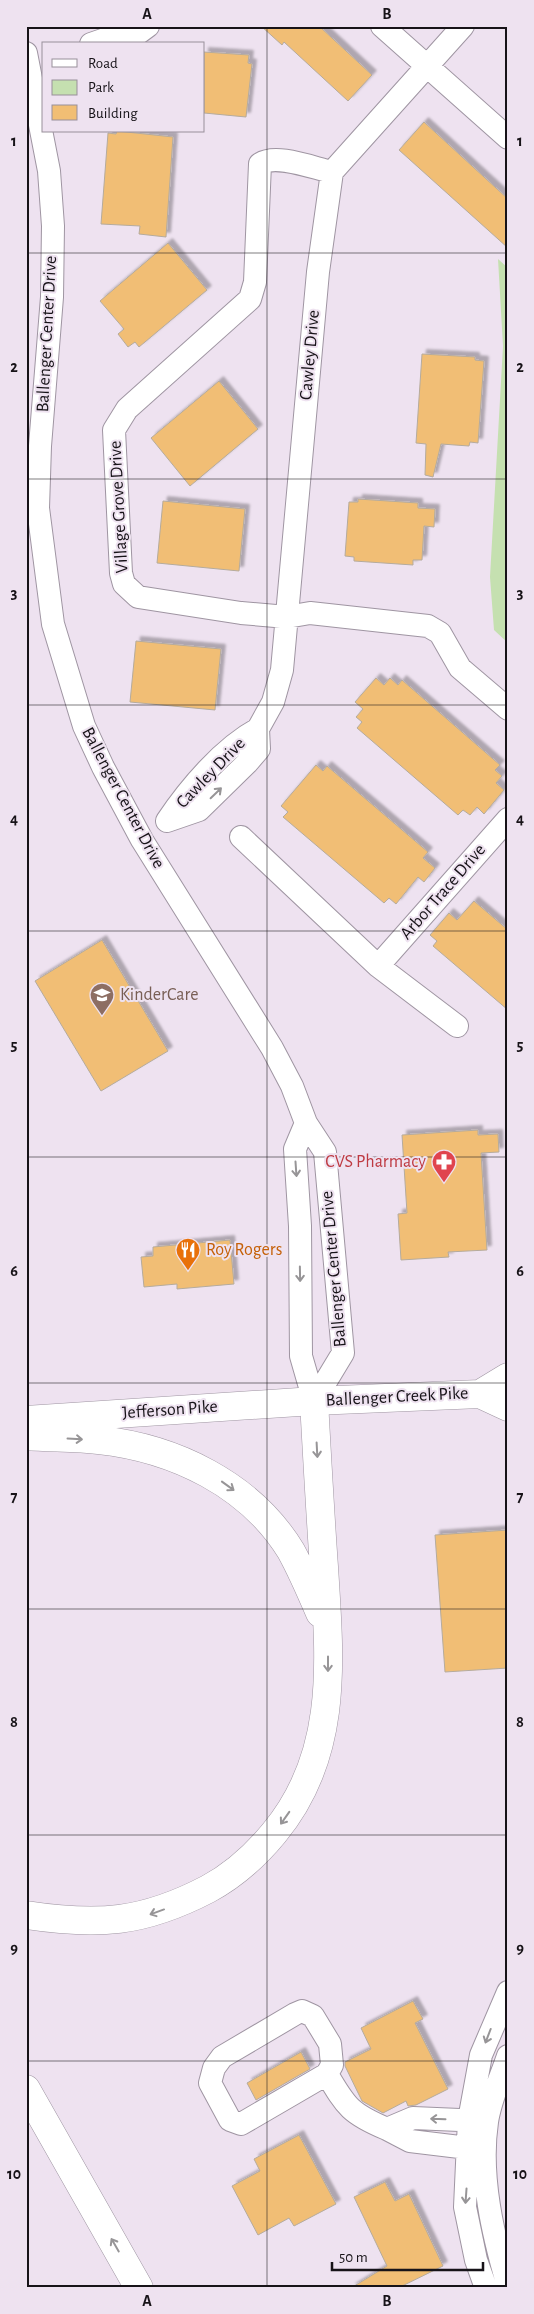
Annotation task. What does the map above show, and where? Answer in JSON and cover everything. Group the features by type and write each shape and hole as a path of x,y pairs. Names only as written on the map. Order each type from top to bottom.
{"main road":[{"name":"Ballenger Creek Pike","path":"480,1394 508,1377"},
{"name":"Ballenger Creek Pike","path":"314,1401 480,1394 508,1407"},
{"name":"Jefferson Pike","path":"26,1420 314,1401"},
{"path":"26,1915 68,1922 111,1922 151,1914 190,1898 228,1878 258,1851 285,1819 305,1786 319,1748 327,1698 328,1633 314,1401"},
{"path":"26,1436 99,1440 141,1447 178,1458 211,1474 240,1495 266,1520 290,1550 309,1586 328,1633"},
{"path":"26,2090 139,2288"}],"street":[{"path":"382,26 508,138"},
{"path":"332,172 463,26"},
{"path":"97,42 117,35 138,33"},
{"name":"Ballenger Center Drive","path":"33,62 42,123"},
{"name":"Ballenger Center Drive","path":"43,132 49,171 53,226 52,297 40,446 38,508 46,582 53,624 84,726 103,767 142,840 272,1048 292,1086 306,1123 325,1152 343,1353 314,1401"},
{"name":"Village Grove Drive","path":"332,172 276,159 266,160 260,164 255,282 250,299 127,409 114,430 121,573 124,584 138,597 241,613 287,617 310,613 428,626 440,632 460,668 508,710"},
{"name":"Cawley Drive","path":"142,840 167,821 182,798 239,740 258,729 273,702 282,670 318,272 332,172"},
{"name":"Arbor Trace Drive","path":"378,966 508,819"},
{"path":"241,837 378,966 457,1026"},
{"name":"Ballenger Center Drive","path":"306,1123 295,1149 300,1226 301,1356 314,1401"},
{"path":"486,2288 476,2260 465,2208 476,2147 481,2055 508,1992"},
{"path":"302,2011 313,2016 330,2044 332,2065 327,2074 241,2124 230,2120 210,2083 214,2068 222,2057 302,2011"},
{"path":"478,2120 508,2056"},
{"path":"327,2074 344,2103 366,2120 410,2141 476,2147"},
{"path":"387,2129 413,2118 478,2120"},
{"path":"476,2147 486,2180 499,2255 508,2286"}],"green space":[{"path":"498,259 508,268 508,643 494,630 490,577 503,346"}],"building":[{"path":"261,26 319,26 372,75 348,101 284,42 282,45"},
{"path":"205,52 249,55 248,63 252,64 246,117 205,113"},
{"path":"424,122 508,199 508,248 399,150"},
{"path":"117,132 126,132 173,137 166,237 139,234 140,226 101,224 108,133 116,134"},
{"path":"168,243 207,290 139,347 135,342 128,347 118,334 124,329 100,301"},
{"path":"422,354 475,357 475,360 484,361 478,443 470,442 469,446 441,444 433,477 425,475 426,444 416,443"},
{"path":"219,381 258,429 190,486 151,438"},
{"path":"358,499 418,503 418,508 435,509 434,527 424,526 422,560 413,560 413,565 354,561 354,557 345,556 349,502 358,502"},
{"path":"163,501 245,509 239,571 157,563"},
{"path":"136,641 221,649 215,710 130,702"},
{"path":"376,678 384,685 390,678 398,685 402,680 500,765 495,770 502,776 496,783 504,790 484,814 477,807 470,815 463,810 458,815 357,728 362,722 356,717 363,709 355,702"},
{"path":"316,765 323,771 327,766 428,852 423,858 435,868 424,882 418,877 396,904 389,898 384,903 283,817 288,812 281,806"},
{"path":"474,901 508,930 508,1010 433,946 437,941 430,935 449,913 457,920"},
{"name":"KinderCare","path":"102,940 168,1051 101,1091 35,981"},
{"name":"CVS Pharmacy","path":"478,1130 478,1135 498,1134 499,1152 481,1153 487,1250 448,1252 449,1257 401,1260 398,1214 407,1213 402,1135"},
{"name":"Roy Rogers","path":"230,1240 234,1284 177,1289 177,1284 144,1287 141,1257 153,1256 153,1247"},
{"path":"508,1530 508,1668 445,1672 435,1535"},
{"path":"413,2001 423,2019 415,2023 448,2089 416,2105 408,2106 406,2101 383,2113 362,2101 345,2066 345,2062 371,2049 361,2028"},
{"path":"301,2052 310,2069 256,2100 247,2083"},
{"path":"299,2135 336,2204 294,2226 289,2218 258,2235 232,2186 260,2171 254,2159"},
{"path":"385,2182 395,2201 409,2194 443,2266 398,2288 351,2288 387,2266 354,2197"}],"place":[{"name":"KinderCare","path":"102,1016"},
{"name":"CVS Pharmacy","path":"444,1183"},
{"name":"Roy Rogers","path":"188,1271"}]}
